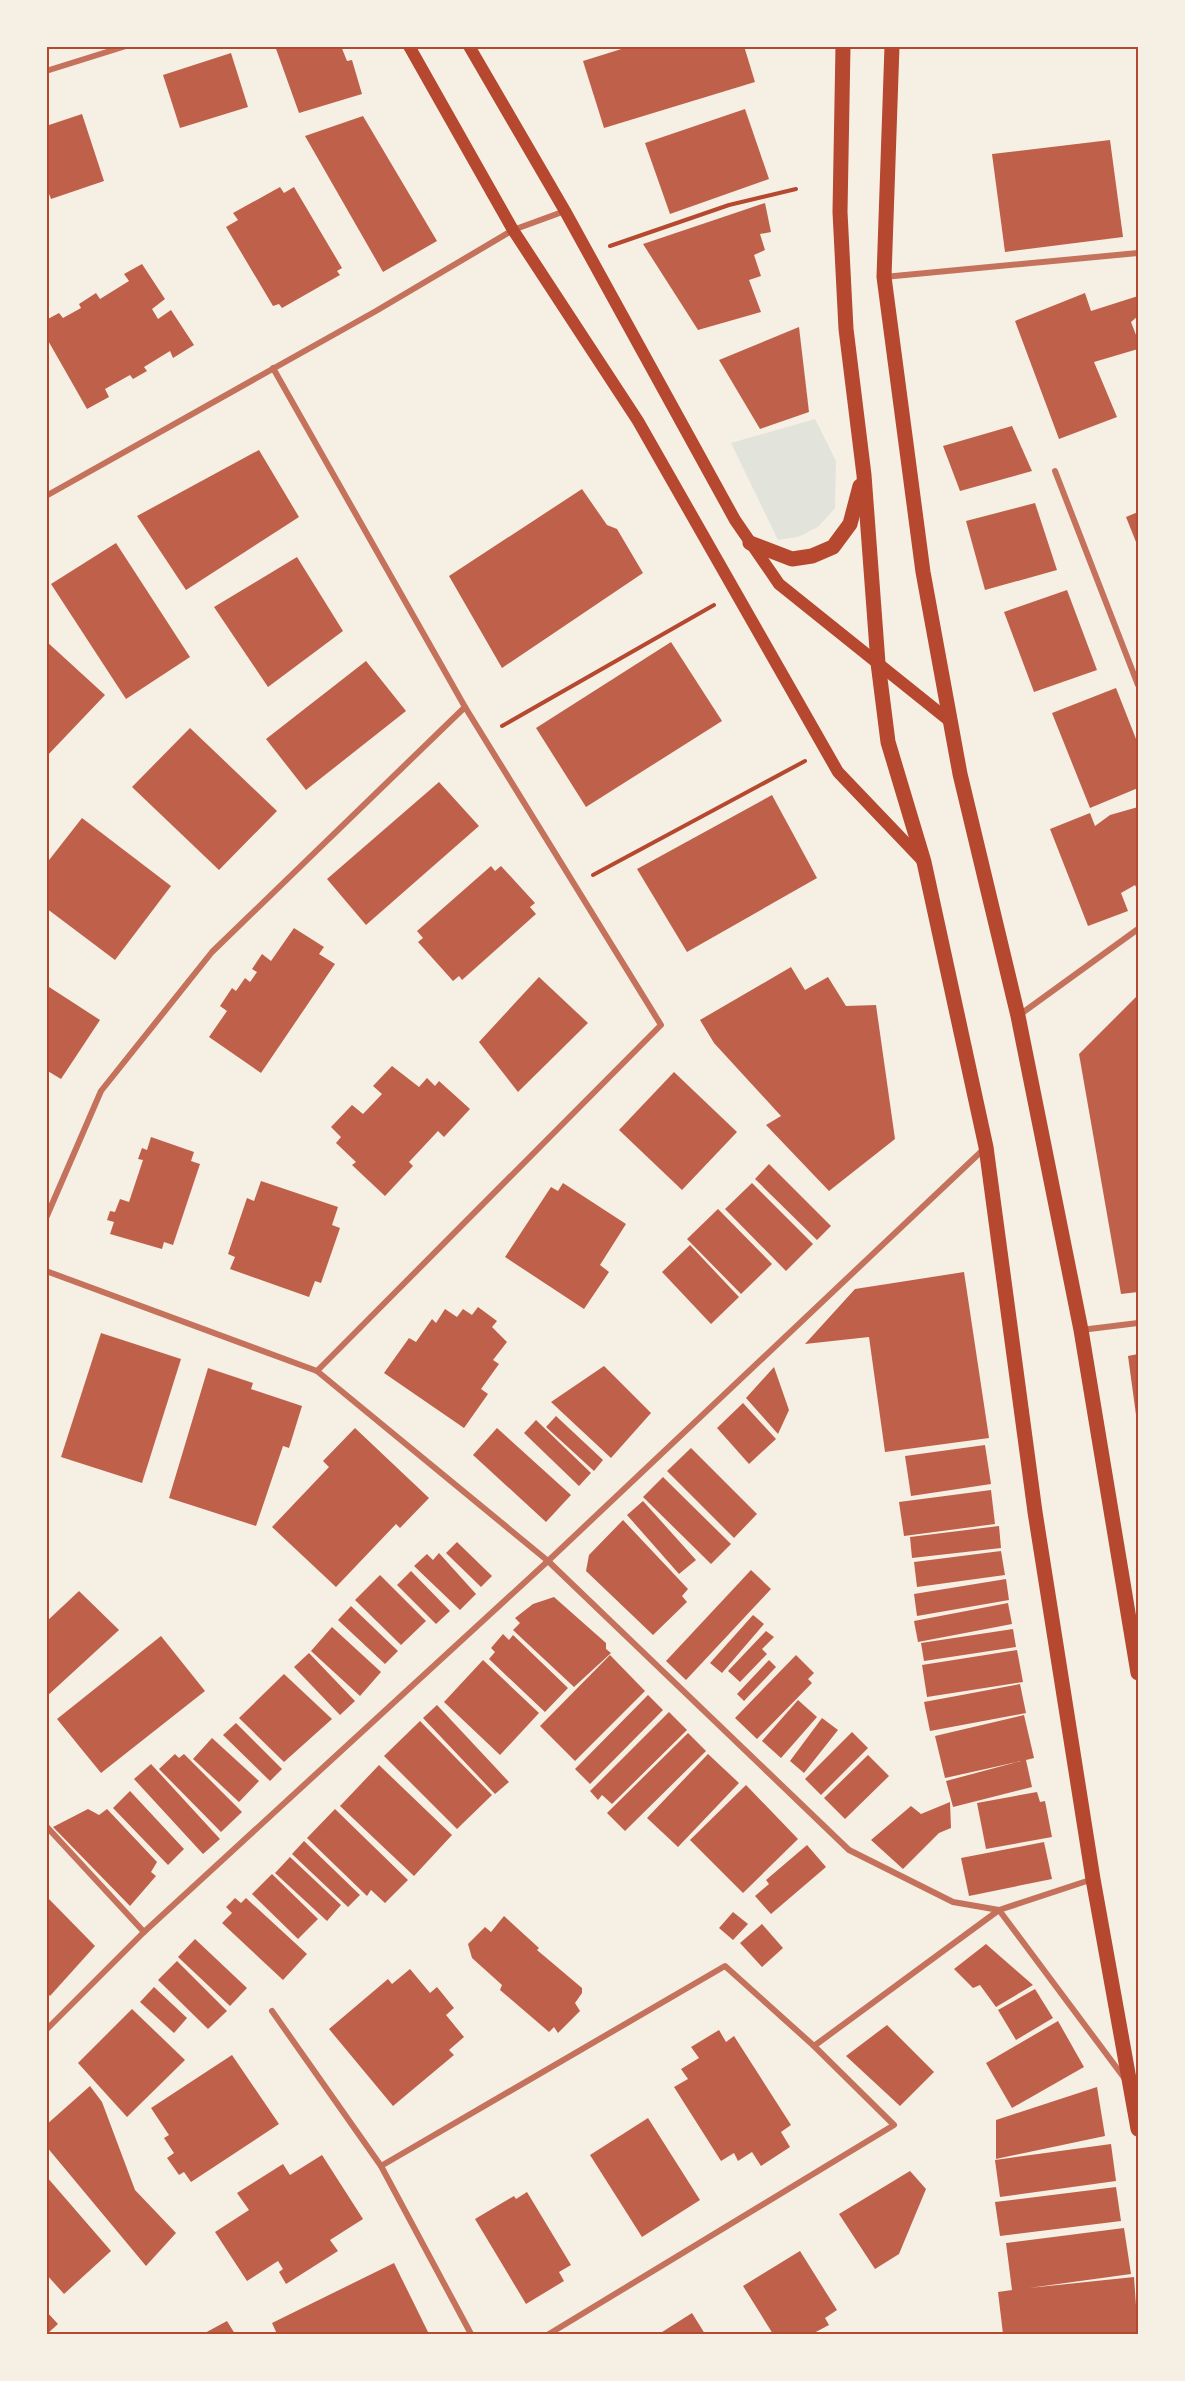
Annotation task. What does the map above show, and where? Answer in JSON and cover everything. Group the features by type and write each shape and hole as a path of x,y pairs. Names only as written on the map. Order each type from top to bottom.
{"main road":[{"path":"409,46 513,230 638,421 838,772 924,862"},
{"path":"469,46 565,211 735,520 779,584 951,722"},
{"path":"843,46 840,212 846,329 864,475 878,663 888,742 924,862 986,1147 1035,1512 1093,1879 1138,2129"},
{"path":"891,46 884,277 923,572 960,774 1017,1016 1081,1330 1138,1672"},
{"path":"750,543 792,559 812,556 833,547 850,524 864,475"}],"street":[{"path":"46,71 126,46"},
{"path":"46,496 513,230 565,211"},
{"path":"884,277 1138,253"},
{"path":"273,368 465,707 661,1025 317,1371"},
{"path":"1055,471 1138,685"},
{"path":"46,1218 101,1091 212,952 465,707"},
{"path":"1017,1016 1138,929"},
{"path":"46,2030 144,1932 548,1561 986,1147"},
{"path":"46,1271 317,1371 548,1561 849,1850 953,1902 999,1910 1129,2084"},
{"path":"1081,1330 1138,1323"},
{"path":"46,1826 144,1932"},
{"path":"813,2046 999,1910 1093,1879"},
{"path":"381,2166 725,1966 813,2046 894,2125 549,2334"},
{"path":"272,2011 381,2166 471,2334"}],"path":[{"path":"609,246 729,205 796,189"},
{"path":"522,714 723,600"},
{"path":"606,868 809,759"}],"shaded area":[{"path":"815,419 836,461 835,508 818,527 798,537 778,540 731,443"}],"building":[{"path":"275,46 341,46 347,61 352,60 362,94 299,113"},
{"path":"631,46 744,46 755,82 604,128 583,61"},
{"path":"231,53 248,107 180,128 163,75"},
{"path":"745,109 769,179 670,214 645,143"},
{"path":"82,114 104,181 51,199 46,186 46,126"},
{"path":"363,116 437,241 383,272 305,136"},
{"path":"1110,140 1123,237 1005,252 992,154"},
{"path":"280,187 284,193 294,187 342,268 337,271 340,275 282,308 279,304 273,306 226,227 238,220 233,213"},
{"path":"765,203 771,232 760,234 765,250 754,255 761,276 749,280 761,312 698,330 643,244"},
{"path":"142,264 165,299 152,309 158,319 171,310 194,345 173,358 170,351 144,367 147,371 133,379 130,375 105,389 109,397 87,409 46,337 46,320 59,313 63,318 81,308 79,304 96,293 100,299 129,281 124,274"},
{"path":"1085,293 1091,311 1138,296 1138,316 1131,322 1138,340 1138,349 1094,362 1117,417 1059,439 1015,321"},
{"path":"799,327 809,412 760,429 719,360"},
{"path":"1012,426 1032,471 960,491 943,446"},
{"path":"259,450 299,517 186,590 137,516"},
{"path":"582,489 607,525 617,529 643,573 502,668 449,576"},
{"path":"1035,503 1057,570 985,590 966,521"},
{"path":"1138,512 1138,547 1126,517"},
{"path":"116,543 190,657 126,699 51,584"},
{"path":"297,557 343,631 268,687 214,607"},
{"path":"1067,590 1097,670 1034,692 1004,612"},
{"path":"46,641 105,695 46,757"},
{"path":"671,642 722,721 586,807 536,728"},
{"path":"366,661 406,711 306,790 266,739"},
{"path":"1116,688 1138,744 1138,788 1090,808 1052,713"},
{"path":"190,728 277,811 219,870 132,787"},
{"path":"439,782 479,826 366,925 327,879"},
{"path":"772,795 817,878 687,952 637,869"},
{"path":"1138,807 1138,891 1135,885 1121,893 1128,911 1088,926 1050,829 1090,813 1095,826 1110,815"},
{"path":"82,818 171,886 115,960 46,908 46,864"},
{"path":"491,866 495,871 501,866 535,903 530,907 536,914 462,980 459,976 453,981 418,942 423,938 417,931"},
{"path":"294,928 324,947 319,954 335,964 261,1073 209,1037 227,1011 220,1006 232,988 236,991 245,978 250,982 257,972 252,969 262,954 271,961"},
{"path":"791,967 805,990 828,977 846,1006 876,1005 895,1139 829,1191 766,1125 781,1116 714,1043 700,1020"},
{"path":"539,977 588,1023 518,1092 479,1042"},
{"path":"46,985 100,1020 61,1079 46,1070"},
{"path":"1138,995 1138,1292 1121,1294 1079,1054"},
{"path":"392,1066 419,1087 427,1078 435,1086 439,1081 470,1109 444,1137 438,1131 409,1162 413,1166 385,1196 352,1165 356,1162 336,1143 341,1137 331,1127 352,1105 363,1114 382,1094 373,1086"},
{"path":"674,1072 737,1132 682,1190 619,1130"},
{"path":"151,1137 194,1152 191,1161 200,1164 173,1245 164,1242 162,1249 110,1234 114,1222 107,1220 110,1211 115,1212 120,1199 129,1202 143,1160 138,1159 142,1148 147,1150"},
{"path":"769,1164 831,1226 817,1240 755,1179"},
{"path":"261,1181 338,1207 332,1225 340,1228 321,1283 315,1281 309,1297 230,1269 235,1257 228,1254 247,1198 254,1201"},
{"path":"563,1183 626,1224 600,1265 609,1272 584,1309 505,1257 551,1187 558,1191"},
{"path":"752,1183 813,1244 786,1271 725,1209"},
{"path":"718,1209 772,1264 741,1294 687,1239"},
{"path":"690,1245 739,1297 711,1324 662,1272"},
{"path":"964,1272 989,1438 885,1452 869,1337 805,1344 855,1289"},
{"path":"478,1307 497,1321 492,1327 507,1342 493,1360 499,1364 481,1389 488,1394 464,1428 384,1373 409,1338 416,1342 432,1319 436,1323 445,1309 457,1317 463,1309 472,1315"},
{"path":"101,1333 181,1359 142,1483 61,1457"},
{"path":"1138,1354 1138,1422 1137,1422 1128,1356"},
{"path":"604,1366 651,1413 611,1458 551,1402"},
{"path":"774,1367 789,1410 778,1434 746,1398"},
{"path":"208,1368 253,1383 251,1389 302,1406 289,1448 283,1446 256,1526 169,1498"},
{"path":"743,1403 776,1439 749,1464 717,1428"},
{"path":"556,1416 603,1460 594,1471 546,1427"},
{"path":"536,1420 591,1473 579,1486 524,1433"},
{"path":"355,1428 429,1498 400,1528 396,1524 336,1587 272,1527 329,1467 323,1461"},
{"path":"497,1428 571,1495 546,1522 473,1455"},
{"path":"985,1445 991,1484 911,1496 905,1456"},
{"path":"691,1448 757,1514 734,1538 667,1471"},
{"path":"663,1477 731,1544 711,1564 643,1497"},
{"path":"991,1490 995,1524 904,1536 899,1502"},
{"path":"643,1501 696,1560 679,1574 627,1515"},
{"path":"623,1520 688,1589 682,1596 687,1602 653,1635 586,1571 589,1555"},
{"path":"999,1526 1001,1548 912,1558 910,1537"},
{"path":"457,1542 492,1576 481,1587 446,1553"},
{"path":"1001,1551 1005,1575 917,1587 914,1562"},
{"path":"439,1553 476,1594 460,1610 414,1566 427,1554 433,1560"},
{"path":"751,1570 771,1589 686,1680 666,1661"},
{"path":"411,1571 450,1611 436,1624 397,1585"},
{"path":"380,1575 426,1621 401,1645 355,1600"},
{"path":"1006,1579 1009,1600 917,1616 914,1594"},
{"path":"79,1591 119,1630 46,1697 46,1622"},
{"path":"554,1597 606,1643 606,1649 611,1653 574,1687 513,1630 520,1623 515,1618 533,1604"},
{"path":"1008,1603 1012,1624 918,1642 914,1621"},
{"path":"351,1606 398,1651 385,1664 338,1620"},
{"path":"753,1615 764,1624 722,1673 710,1663"},
{"path":"332,1627 381,1672 360,1696 311,1651"},
{"path":"1013,1629 1016,1647 924,1661 921,1643"},
{"path":"766,1631 774,1637 762,1649 767,1654 740,1682 728,1671"},
{"path":"503,1634 509,1640 513,1635 568,1688 545,1712 489,1659 495,1652 491,1648"},
{"path":"161,1636 205,1691 101,1773 57,1719"},
{"path":"1017,1650 1023,1682 927,1697 922,1665"},
{"path":"309,1653 355,1701 340,1715 294,1667"},
{"path":"610,1655 645,1691 575,1761 540,1726"},
{"path":"796,1655 814,1673 808,1679 812,1683 757,1739 735,1718"},
{"path":"483,1660 539,1713 500,1755 444,1702"},
{"path":"769,1660 776,1667 744,1701 737,1694"},
{"path":"284,1674 332,1719 284,1762 239,1718"},
{"path":"1020,1684 1026,1713 930,1731 924,1702"},
{"path":"648,1695 663,1710 590,1784 575,1769"},
{"path":"798,1700 817,1717 781,1758 762,1741"},
{"path":"437,1705 509,1782 495,1794 423,1718"},
{"path":"669,1712 687,1730 612,1804 602,1795 598,1800 590,1791"},
{"path":"1024,1715 1034,1758 1026,1760 1032,1787 953,1807 946,1781 1021,1761 945,1778 935,1736"},
{"path":"822,1718 838,1730 804,1773 790,1761"},
{"path":"420,1721 492,1795 457,1829 384,1756"},
{"path":"236,1723 282,1769 270,1781 223,1735"},
{"path":"852,1732 868,1748 821,1795 805,1779"},
{"path":"688,1733 706,1751 625,1831 607,1813"},
{"path":"212,1738 259,1781 239,1802 193,1759"},
{"path":"175,1754 179,1758 184,1754 242,1812 221,1832 159,1769"},
{"path":"708,1754 739,1783 678,1847 647,1818"},
{"path":"868,1755 889,1776 845,1819 824,1798"},
{"path":"151,1764 220,1839 203,1854 134,1779"},
{"path":"379,1765 452,1835 414,1876 340,1806"},
{"path":"746,1785 798,1839 743,1893 690,1840"},
{"path":"130,1791 184,1849 168,1865 113,1808"},
{"path":"1037,1792 1040,1802 1045,1801 1052,1837 986,1849 977,1803"},
{"path":"950,1802 951,1828 939,1833 903,1869 871,1840 911,1806 921,1814"},
{"path":"88,1809 99,1815 107,1809 157,1862 151,1872 156,1876 130,1906 53,1827"},
{"path":"335,1809 408,1880 385,1903 371,1890 367,1896 307,1838"},
{"path":"304,1841 360,1895 348,1907 292,1854"},
{"path":"1044,1842 1052,1879 969,1896 961,1858"},
{"path":"807,1845 826,1867 771,1914 755,1896 769,1884 766,1880"},
{"path":"290,1857 341,1905 327,1921 275,1873"},
{"path":"272,1874 318,1919 298,1939 252,1894"},
{"path":"46,1896 95,1946 50,1996 46,1992"},
{"path":"235,1898 241,1903 246,1898 307,1954 283,1980 222,1923 232,1913 226,1907"},
{"path":"733,1912 748,1924 733,1940 719,1928"},
{"path":"504,1916 539,1948 537,1950 582,1988 582,1993 575,2003 580,2011 558,2033 554,2027 549,2032 500,1990 502,1985 472,1958 468,1944 485,1927 491,1932"},
{"path":"762,1924 783,1948 762,1967 740,1943"},
{"path":"195,1939 247,1988 230,2006 178,1957"},
{"path":"986,1944 1033,1985 996,2007 980,1985 973,1988 954,1969"},
{"path":"177,1961 227,2011 208,2029 158,1980"},
{"path":"410,1969 430,1993 437,1987 454,2008 446,2015 464,2037 449,2050 454,2055 393,2106 329,2029 388,1979 392,1984"},
{"path":"154,1987 187,2018 174,2033 140,2002"},
{"path":"1035,1989 1053,2018 1016,2040 998,2010"},
{"path":"132,2009 185,2060 127,2117 78,2063"},
{"path":"1058,2021 1084,2067 1012,2108 986,2063"},
{"path":"887,2025 934,2072 900,2106 846,2056"},
{"path":"719,2030 726,2042 734,2036 791,2125 781,2132 790,2147 761,2166 752,2152 738,2161 734,2153 721,2161 674,2087 688,2079 681,2069 699,2058 691,2047"},
{"path":"232,2055 279,2124 191,2182 184,2172 179,2175 167,2158 174,2153 164,2138 169,2135 151,2108"},
{"path":"90,2086 102,2102 135,2190 176,2233 146,2266 46,2146 46,2125"},
{"path":"1097,2087 1105,2136 996,2159 996,2120"},
{"path":"648,2118 700,2200 642,2237 590,2155"},
{"path":"1111,2144 1116,2181 1000,2197 995,2160"},
{"path":"322,2155 363,2219 330,2240 338,2251 286,2284 279,2272 283,2269 278,2261 247,2281 215,2232 249,2210 237,2193 283,2164 290,2175"},
{"path":"910,2171 926,2189 899,2254 875,2269 839,2214"},
{"path":"46,2176 111,2251 64,2294 46,2274"},
{"path":"1116,2187 1121,2221 1000,2236 995,2202"},
{"path":"527,2192 571,2265 559,2272 564,2281 526,2304 475,2219 514,2196 516,2199"},
{"path":"1124,2228 1131,2274 1029,2288 1134,2277 1138,2334 1003,2334 998,2292 1012,2290 1006,2243"},
{"path":"800,2251 837,2310 825,2318 829,2325 812,2334 773,2334 743,2286"},
{"path":"394,2263 429,2334 277,2334 272,2323"},
{"path":"46,2311 58,2324 47,2334 46,2334"},
{"path":"692,2313 705,2334 659,2334"},
{"path":"227,2321 235,2334 203,2334"}]}
